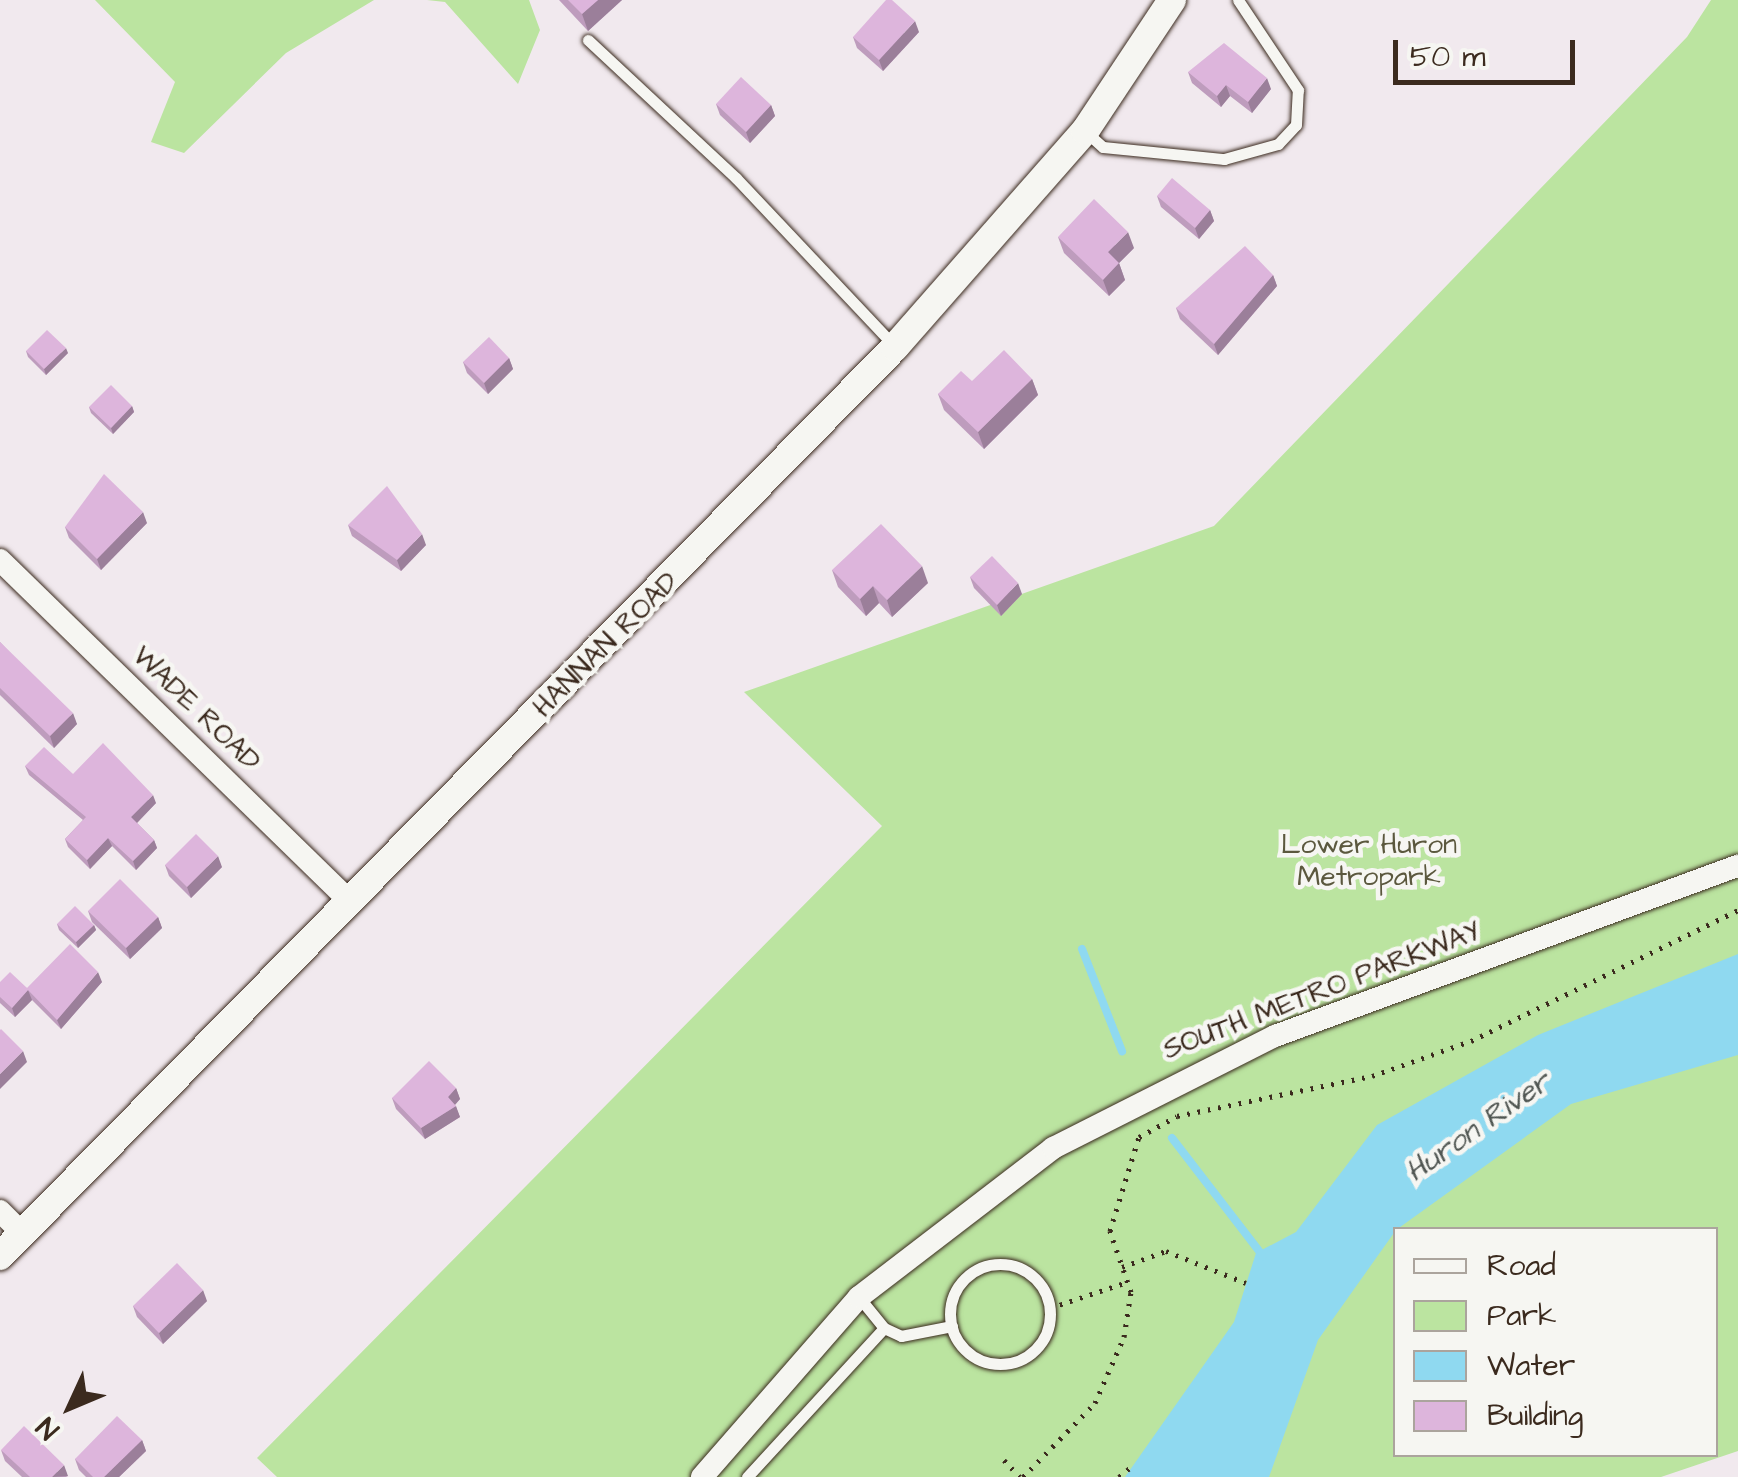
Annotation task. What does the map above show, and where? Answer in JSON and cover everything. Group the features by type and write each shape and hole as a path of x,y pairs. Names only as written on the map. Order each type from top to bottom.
{"street":[{"name":"HANNAN ROAD","path":"0,1256 896,347 1085,131 1172,0"},
{"name":"WADE ROAD","path":"0,560 350,902"},
{"name":"SOUTH METRO PARKWAY","path":"702,1477 859,1297 994,1188 1146,1093 1275,1036 1738,866"},
{"path":"0,1211 22,1233"}],"lane":[{"path":"1085,131 1104,147 1224,159 1278,144 1296,125 1298,90 1238,0"},
{"path":"588,40 736,178 896,347"},
{"path":"988,1265 1034,1277 1050,1308 1037,1348 1010,1364 977,1360 952,1326 960,1284 988,1265"},
{"path":"859,1297 884,1328 901,1336 952,1326"},
{"path":"747,1477 884,1328"}],"path":[{"path":"1004,1460 1021,1477 1095,1404 1124,1338 1127,1282 1110,1232 1139,1137 1176,1116 1372,1076 1471,1042 1738,910"},
{"path":"1122,1267 1166,1251 1246,1283"},
{"path":"1050,1308 1127,1282"},
{"path":"1119,1477 1132,1466"}],"green space":[{"path":"95,0 374,0 286,53 184,153 151,142 175,82"},
{"path":"427,0 529,0 540,30 518,84 445,2"},
{"name":"Lower Huron Metropark","path":"1711,0 1738,0 1738,1451 1661,1477 277,1477 257,1458 882,826 744,692 1214,526 1687,37"}],"water":[{"name":"Huron River","path":"1738,954 1738,1055 1571,1104 1400,1227 1393,1227 1393,1234 1318,1340 1269,1477 1125,1477 1234,1322 1256,1253 1296,1232 1377,1125 1538,1035"}],"building":[{"path":"568,0 598,0 582,14"},
{"path":"886,0 892,0 915,21 879,60 853,37"},
{"path":"1224,43 1267,78 1248,102 1226,85 1217,96 1188,72"},
{"path":"741,77 771,105 746,132 716,104"},
{"path":"1172,178 1210,210 1195,228 1157,196"},
{"path":"1094,199 1128,232 1108,252 1119,263 1103,280 1058,237"},
{"path":"1245,246 1273,275 1214,344 1176,308"},
{"path":"47,330 66,348 44,369 26,351"},
{"path":"489,337 509,358 484,383 463,362"},
{"path":"1004,350 1032,379 978,432 938,394 961,371 972,381"},
{"path":"111,385 132,406 111,428 89,407"},
{"path":"104,474 143,512 97,559 65,527"},
{"path":"387,486 422,534 397,560 348,525"},
{"path":"881,524 922,566 887,600 873,586 860,599 832,570"},
{"path":"992,556 1018,583 997,605 970,577"},
{"path":"0,642 73,713 50,736 0,688"},
{"path":"103,743 153,795 131,817 154,840 133,861 108,838 87,860 65,839 86,817 25,766 44,747 73,774"},
{"path":"196,834 218,856 187,887 165,865"},
{"path":"120,879 158,917 126,948 88,911"},
{"path":"75,906 94,925 76,942 57,924"},
{"path":"70,944 98,972 57,1020 28,990 12,1008 0,997 0,982 10,972 27,988"},
{"path":"0,1030 23,1051 0,1074"},
{"path":"429,1061 456,1088 448,1097 456,1106 421,1128 392,1098"},
{"path":"177,1263 203,1290 159,1333 133,1306"},
{"path":"117,1416 142,1440 104,1477 93,1477 75,1459"},
{"path":"24,1426 64,1465 52,1477 30,1477 1,1450"}],"waterway":[{"path":"1082,949 1122,1051"},
{"path":"1172,1138 1263,1256"}]}
